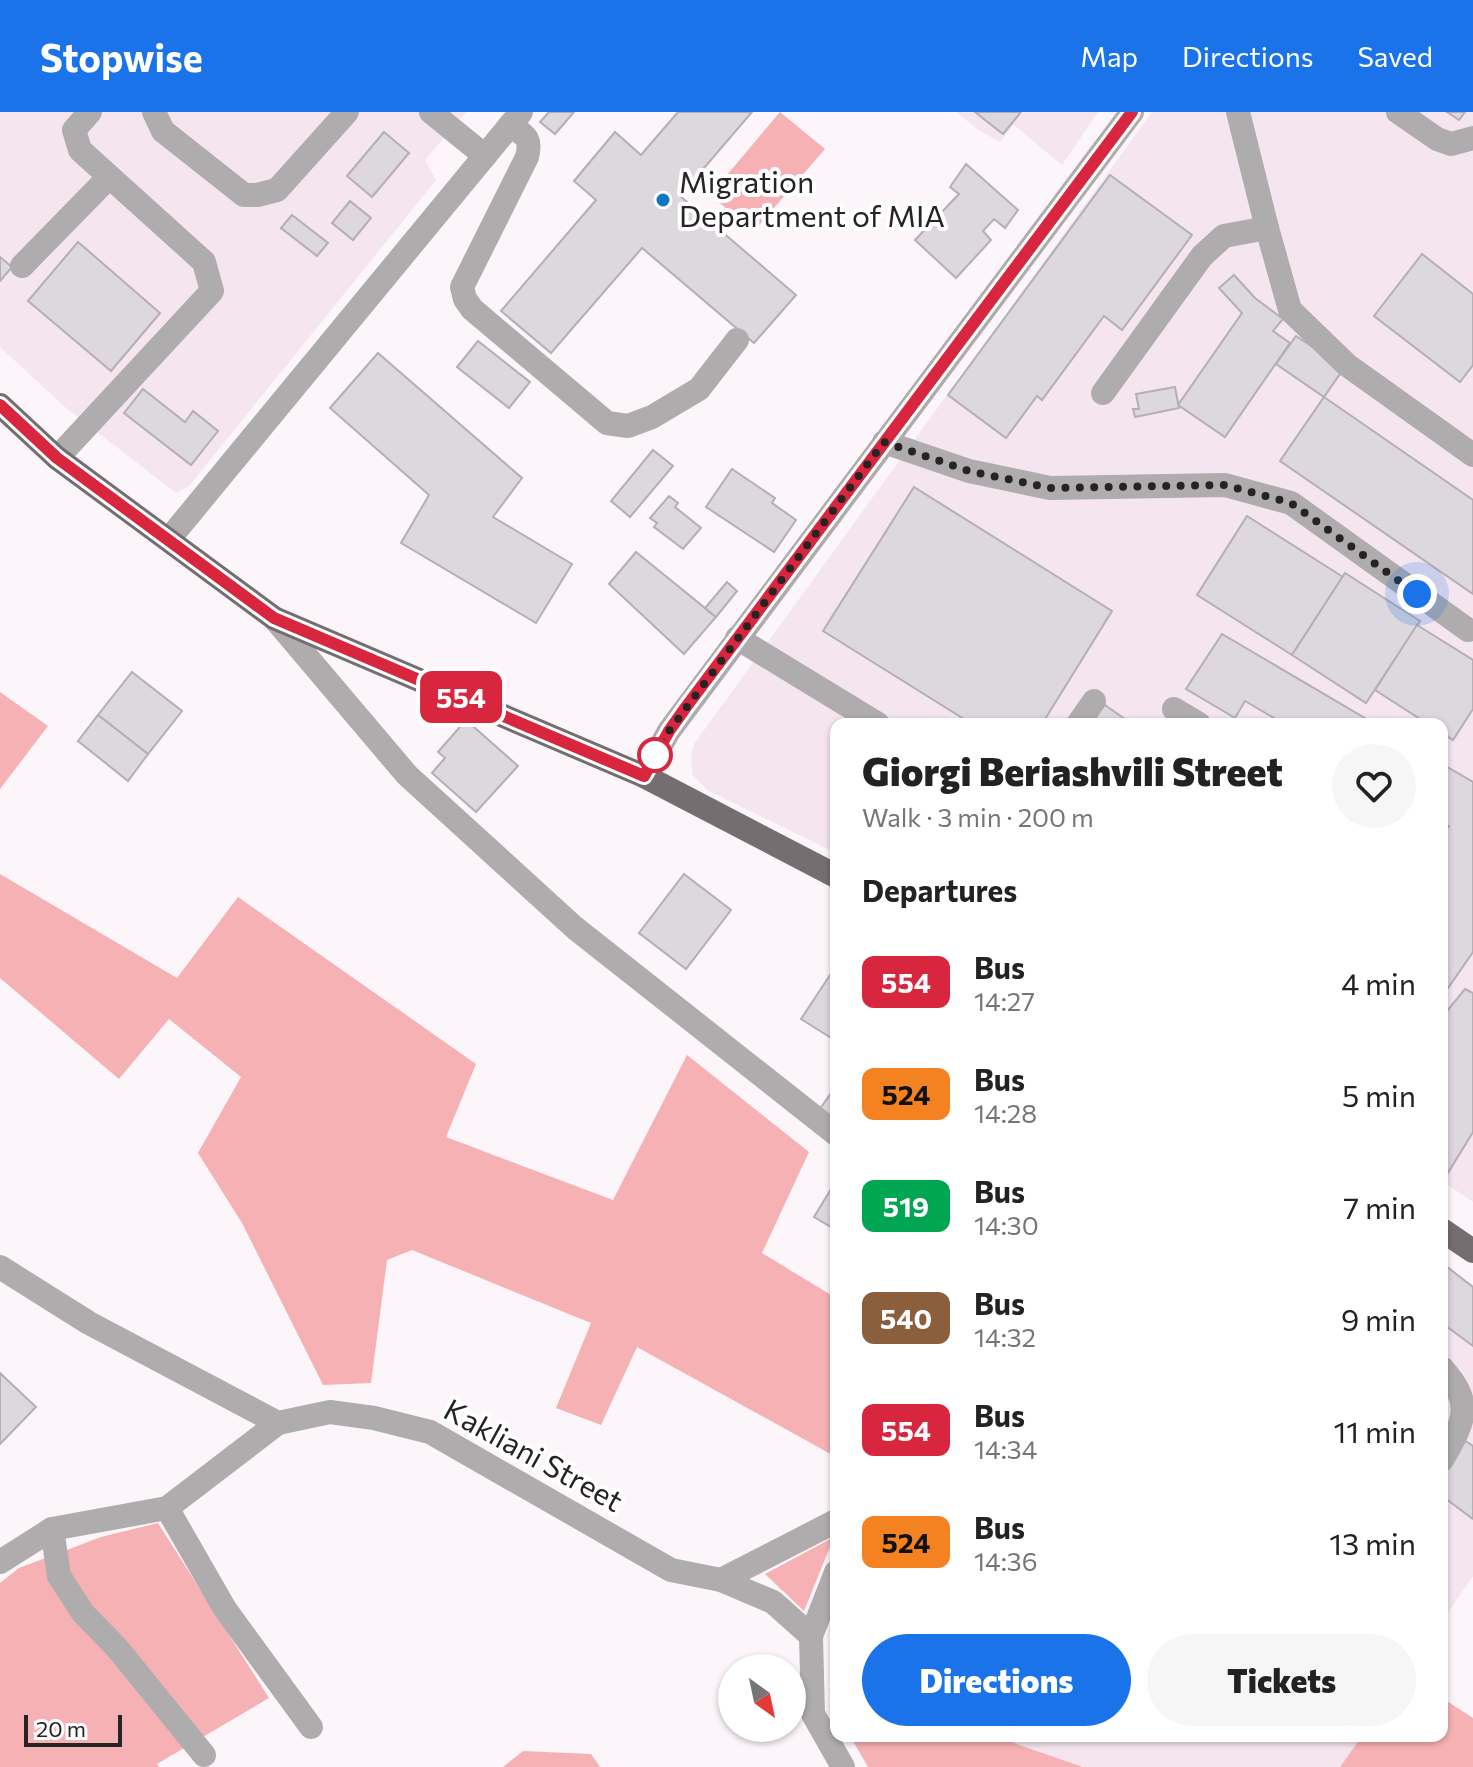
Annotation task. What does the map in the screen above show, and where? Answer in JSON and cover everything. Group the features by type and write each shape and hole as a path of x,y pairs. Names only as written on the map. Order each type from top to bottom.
{"main road":[{"path":"0,405 57,458 274,618 644,776 830,873"},
{"path":"1448,1234 1473,1251"}],"street":[{"path":"57,458 212,291 204,262 80,150 74,130 90,112"},
{"path":"154,112 163,131 244,195 277,190 347,112"},
{"path":"431,112 485,156"},
{"path":"644,776 669,731 737,638 1132,112"},
{"path":"1238,112 1290,310 1347,365 1473,455"},
{"path":"1398,112 1437,139 1451,144 1473,138"},
{"path":"169,539 515,119 530,146 462,287 472,309 607,423 628,426 652,417 699,389 737,340"},
{"path":"22,266 109,177"},
{"path":"1103,393 1202,256 1224,236 1267,228"},
{"path":"884,442 969,471 1050,488 1225,485 1291,503 1468,630"},
{"path":"274,618 407,775 575,928 830,1129"},
{"path":"737,638 868,718"},
{"path":"1082,718 1094,701"},
{"path":"1174,709 1189,718"},
{"path":"0,1267 89,1323 278,1423 167,1508 52,1529 0,1562"},
{"path":"1448,1373 1459,1381 1469,1398 1467,1417 1448,1450"},
{"name":"Kakliani Street","path":"278,1423 330,1412 374,1418 430,1432 671,1570 721,1580 773,1602 811,1636"},
{"path":"167,1508 225,1609 311,1727"},
{"path":"721,1580 830,1524"},
{"path":"52,1529 59,1576 83,1613 117,1648 204,1755"},
{"path":"830,1587 811,1636 813,1714 843,1767"}],"shaded area":[{"path":"0,112 466,112 425,160 436,180 189,486 176,493 65,407 0,347"},
{"path":"780,112 825,149 754,231 710,195"},
{"path":"956,112 1098,112 1062,165 1014,125 1000,142"},
{"path":"1152,112 1473,112 1473,1202 1448,1185 1448,718 830,718 830,850 707,790 693,775 691,757 694,744"},
{"path":"0,692 48,726 0,789"},
{"path":"0,874 177,978 238,897 476,1064 446,1137 613,1200 687,1055 809,1152 762,1253 830,1294 830,1454 637,1347 601,1425 556,1408 591,1323 412,1250 387,1260 371,1383 323,1385 242,1223 198,1153 241,1077 169,1019 119,1079 0,978"},
{"path":"1448,1269 1473,1285 1473,1576 1448,1612"},
{"path":"158,1523 269,1698 157,1764 159,1767 0,1767 0,1583 19,1568 101,1537"},
{"path":"830,1539 830,1547 804,1611 765,1574"},
{"path":"1448,1702 1473,1718 1473,1767 1340,1767 1358,1742 1448,1742"},
{"path":"853,1742 1011,1742 1083,1767 868,1767"},
{"path":"1011,1742 1358,1742 1340,1767 1083,1767"},
{"path":"523,1751 591,1754 600,1767 503,1767"}],"building":[{"path":"549,112 574,112 555,134 540,122"},
{"path":"678,112 752,112 680,196 796,295 754,343 642,248 551,353 501,311 596,200 574,181 615,132 641,155"},
{"path":"975,112 1021,112 1003,134"},
{"path":"1447,112 1465,112 1459,120"},
{"path":"384,132 409,153 372,197 347,176"},
{"path":"966,164 1018,210 1005,228 994,219 983,231 991,240 956,278 915,240 959,194 950,187"},
{"path":"1110,175 1192,235 1122,330 1104,316 1042,400 1037,396 1006,438 948,395"},
{"path":"350,201 371,218 353,240 332,223"},
{"path":"292,215 328,243 317,256 281,228"},
{"path":"78,242 160,313 111,371 28,301"},
{"path":"1422,254 1473,294 1473,365 1460,382 1374,316"},
{"path":"0,257 12,267 0,281"},
{"path":"1234,275 1255,298 1283,319 1273,331 1290,343 1225,437 1178,405 1242,313 1219,288"},
{"path":"1296,336 1344,368 1324,397 1276,364"},
{"path":"478,341 530,382 509,408 457,367"},
{"path":"378,353 522,478 493,517 572,564 536,623 401,543 429,495 330,408"},
{"path":"1175,387 1179,408 1135,417 1133,409 1139,409 1136,394"},
{"path":"143,389 185,422 193,411 218,431 191,465 124,413"},
{"path":"1324,397 1473,500 1473,594 1280,461"},
{"path":"653,450 673,466 630,517 611,501"},
{"path":"732,469 775,498 772,503 796,520 774,552 706,507"},
{"path":"914,487 1112,611 1046,718 962,718 823,631"},
{"path":"669,496 678,503 675,507 701,528 683,549 654,527 657,523 650,518"},
{"path":"1247,516 1343,577 1292,655 1197,595"},
{"path":"636,552 716,617 684,654 609,584"},
{"path":"1345,573 1420,621 1366,703 1292,655"},
{"path":"727,582 737,591 716,617 705,608"},
{"path":"1417,625 1473,660 1473,709 1453,740 1448,737 1448,718 1419,718 1375,690"},
{"path":"1222,634 1365,718 1274,718 1245,701 1235,718 1186,689"},
{"path":"132,672 182,711 148,754 98,715"},
{"path":"1102,703 1123,718 1091,718"},
{"path":"98,715 148,754 128,781 78,741"},
{"path":"466,720 518,766 476,812 432,773 445,758 438,752"},
{"path":"1448,767 1473,782 1473,952 1448,988 1448,827"},
{"path":"684,874 731,910 686,969 639,933"},
{"path":"830,975 830,1037 801,1019"},
{"path":"1465,989 1473,993 1473,1132 1448,1173 1448,1010"},
{"path":"830,1095 830,1122 817,1113"},
{"path":"830,1191 830,1226 814,1217"},
{"path":"1448,1268 1473,1287 1473,1346 1448,1327"},
{"path":"0,1373 36,1407 0,1444"},
{"path":"1464,1440 1473,1446 1473,1519 1448,1500 1448,1463"}],"bus line":[{"name":"554","path":"0,405 57,458 274,618 644,776 686,707 1132,112"}],"place":[{"name":"Migration Department of MIA","path":"663,200"}],"route":[{"path":"655,755 737,638 884,442 969,471 1050,488 1225,485 1291,503 1417,594"}]}
